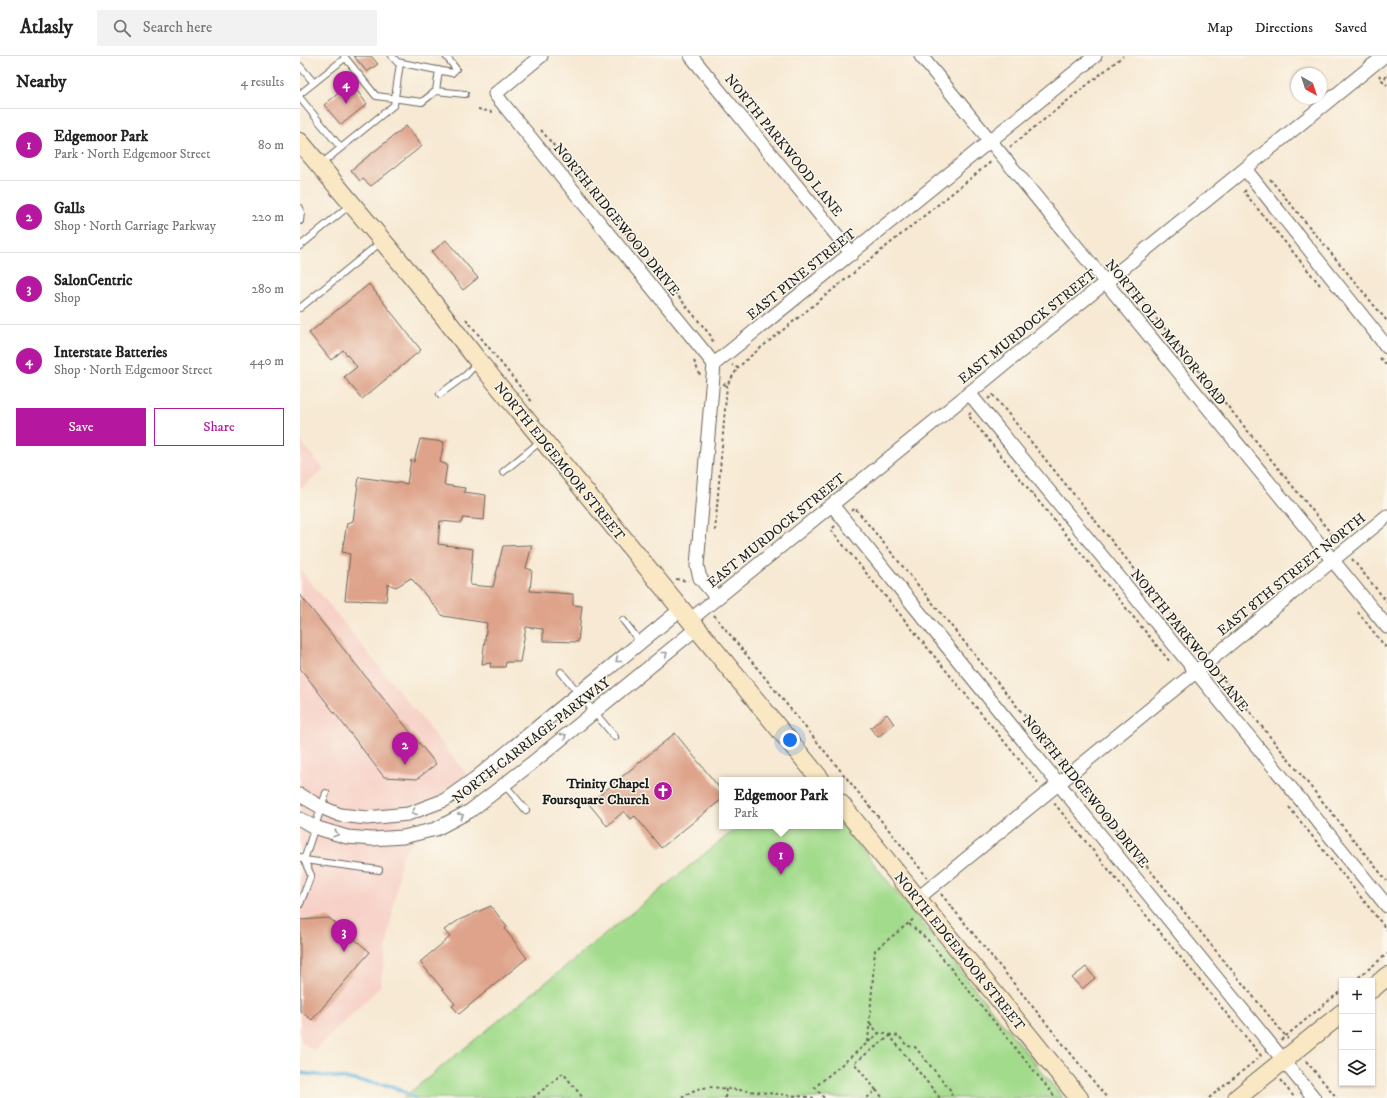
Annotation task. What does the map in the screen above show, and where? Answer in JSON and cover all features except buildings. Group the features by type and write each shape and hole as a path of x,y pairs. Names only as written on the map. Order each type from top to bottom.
{"street":[{"name":"NORTH RIDGEWOOD DRIVE","path":"542,56 495,94 714,364"},
{"name":"NORTH PARKWOOD LANE","path":"691,56 852,254"},
{"name":"NORTH OLD MANOR ROAD","path":"921,56 1387,628"},
{"name":"EAST PINE STREET","path":"714,364 852,254 1095,56"},
{"path":"1384,56 1387,60"},
{"name":"EAST MURDOCK STREET","path":"689,619 832,505 1384,56"},
{"name":"NORTH EDGEMOOR STREET","path":"300,142 417,282 542,440 819,777"},
{"path":"1245,169 1387,347"},
{"path":"712,602 700,578 697,566 714,364"},
{"name":"NORTH PARKWOOD LANE","path":"969,394 1387,906"},
{"name":"NORTH RIDGEWOOD DRIVE","path":"832,505 1059,783 1285,1048 1314,1098"},
{"name":"EAST 8TH STREET NORTH","path":"922,904 934,885 1387,516"},
{"name":"NORTH CARRIAGE PARKWAY","path":"300,795 321,807 340,815 367,818 408,814 445,800 477,777 640,642 689,619"},
{"name":"NORTH CARRIAGE PARKWAY","path":"300,819 314,827 347,837 372,839 403,837 436,829 470,811 594,712 689,619"},
{"name":"NORTH EDGEMOOR STREET","path":"843,807 1079,1098"},
{"path":"1375,986 1387,976"},
{"path":"1237,1098 1285,1048 1340,1014"}],"lane":[{"path":"392,56 397,62 400,63 452,73 456,69 446,56"},
{"path":"300,94 344,57 376,96 422,102 436,91 439,70"},
{"path":"319,166 394,105 400,63"},
{"path":"300,66 314,83"},
{"path":"436,91 466,94"},
{"path":"300,98 341,148"},
{"path":"300,246 352,204"},
{"path":"300,208 300,221"},
{"path":"300,308 382,241"},
{"path":"440,394 466,375 479,362"},
{"path":"503,472 542,440"},
{"path":"623,620 640,642"},
{"path":"561,672 615,737"},
{"path":"504,784 526,810"},
{"path":"300,904 310,875 302,859 326,793"},
{"path":"302,859 379,870"}],"path":[{"path":"736,371 747,359 1123,56"},
{"path":"1387,76 1382,80 1387,85"},
{"path":"1266,174 1387,321"},
{"path":"1118,272 1387,602"},
{"path":"463,315 536,407"},
{"path":"716,531 727,385"},
{"path":"993,395 1387,881"},
{"path":"855,508 1072,773 1285,1048 1336,1098"},
{"path":"676,579 687,581 690,585"},
{"path":"712,602 934,885 1107,1098"},
{"path":"868,1042 875,950 909,924 922,904"},
{"path":"909,924 927,939 1056,1098"},
{"path":"1358,978 1387,954"},
{"path":"1209,1098 1285,1048 1339,993"},
{"path":"870,1022 879,1034"},
{"path":"824,1098 815,1087 879,1034 900,1036 908,1046 915,1047 952,1092 951,1098"},
{"path":"882,1098 854,1063 890,1036 940,1098"},
{"path":"533,1098 563,1073 583,1098"},
{"path":"682,1098 688,1093 699,1088 710,1087 816,1098"},
{"path":"725,1098 726,1088"},
{"path":"867,1098 876,1090"}],"shaded area":[{"path":"300,440 324,469 300,489"},
{"path":"300,569 469,777 402,855 380,987 314,1051 300,1040"}],"green space":[{"path":"843,826 1063,1098 403,1098 735,829 843,829"}],"waterway":[{"path":"300,1073 392,1086 415,1098"}],"place":[{"name":"Interstate Batteries","path":"346,104"},
{"name":"Galls","path":"405,765"},
{"name":"Trinity Chapel Foursquare Church","path":"663,791"},
{"name":"Edgemoor Park","path":"781,875"},
{"name":"SalonCentric","path":"344,952"}]}
